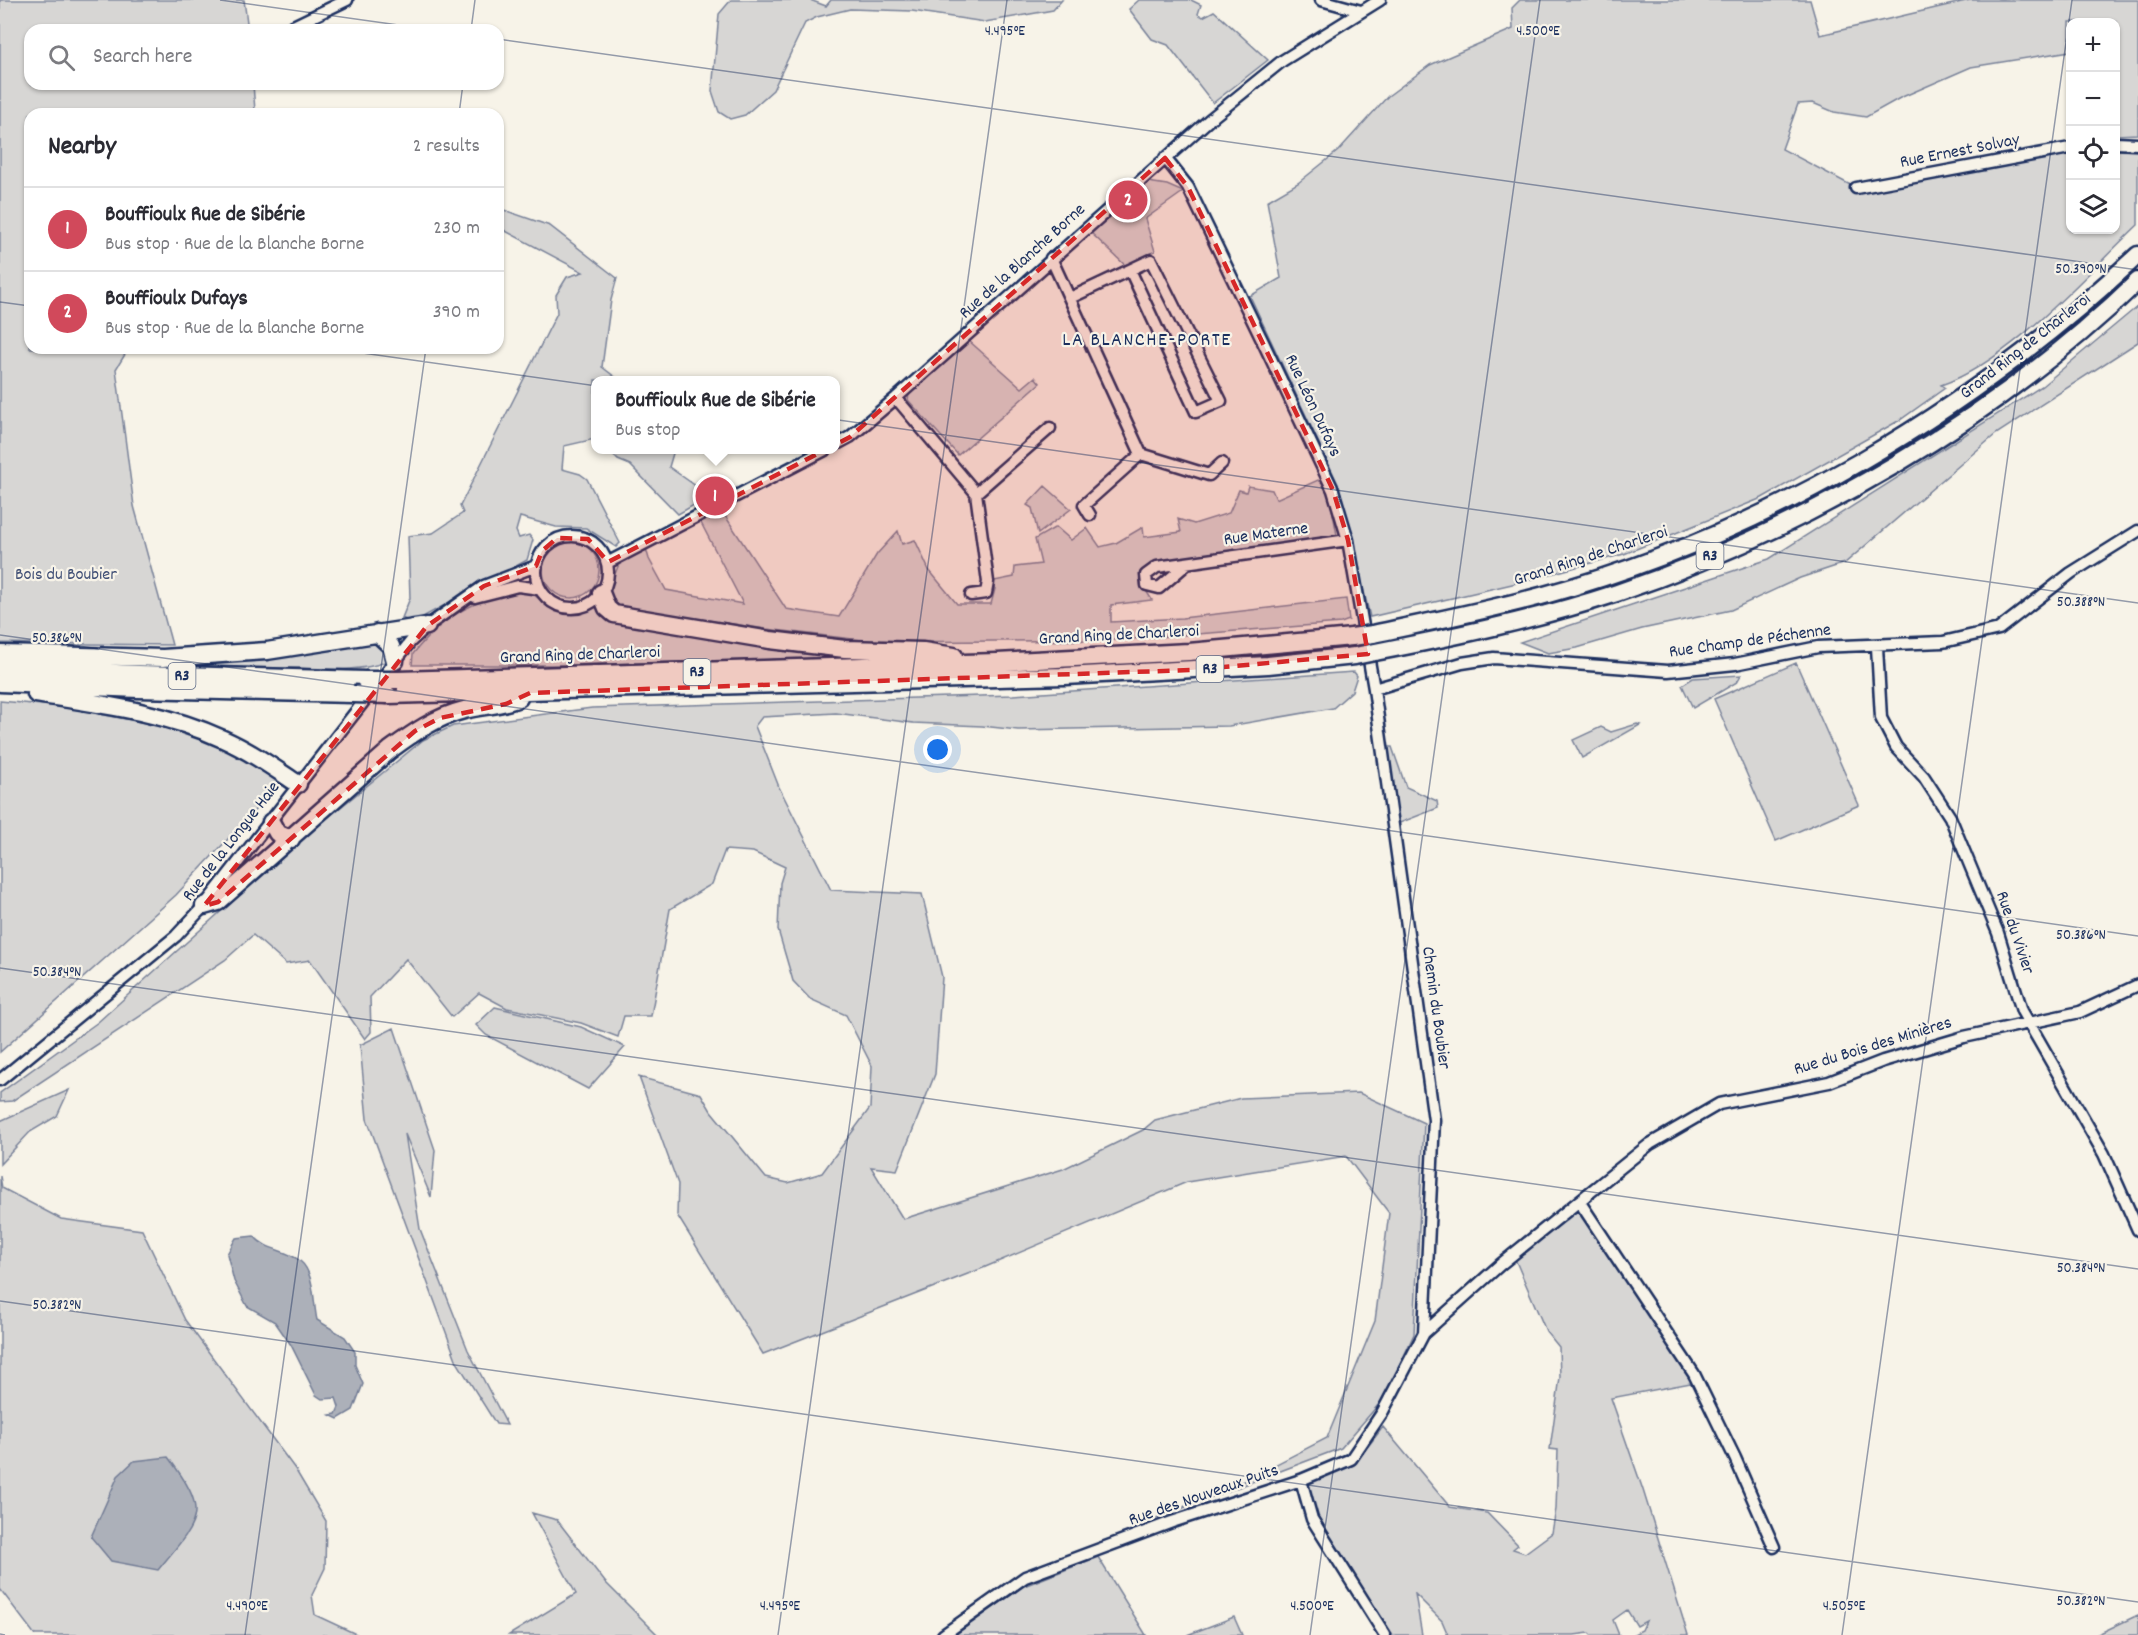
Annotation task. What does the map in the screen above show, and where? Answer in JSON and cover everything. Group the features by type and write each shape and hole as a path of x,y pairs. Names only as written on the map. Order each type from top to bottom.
{"highway":[{"name":"Grand Ring de Charleroi","path":"0,668 150,675 398,680 997,662 1189,652 1372,634 1470,614 1542,596 1682,548 1749,519 1882,448 1941,411 2002,369 2138,255"},
{"name":"Grand Ring de Charleroi","path":"0,683 353,694 530,693 1076,676 1268,665 1355,656 1475,632 1607,596 1755,537 1841,493 1950,429 2071,339 2138,281"},
{"path":"601,593 607,608 614,614 670,625 845,649 923,651 997,662"},
{"path":"0,654 163,658 267,651 427,626"},
{"path":"377,633 391,646 395,661"},
{"path":"0,683 33,694 125,708 191,726 248,752 298,784"},
{"path":"204,906 218,902 390,750 415,731 440,718 465,710 506,704 530,693"},
{"path":"270,822 277,833 291,839"}],"street":[{"path":"297,24 347,0"},
{"path":"1321,0 1361,11"},
{"name":"Rue de la Blanche Borne","path":"840,442 850,437 896,398 1165,158 1282,61 1380,0"},
{"path":"2120,143 2138,144"},
{"name":"Rue Ernest Solvay","path":"1856,188 2066,149"},
{"name":"Rue Léon Dufays","path":"1165,158 1188,187 1333,490 1348,540 1374,689"},
{"path":"1051,258 1141,454 1209,475 1222,464"},
{"path":"1070,298 1151,260 1221,401 1196,412 1130,270"},
{"path":"896,398 976,492 988,582 986,593 970,595"},
{"path":"976,492 1050,428"},
{"path":"607,563 817,454"},
{"path":"1090,515 1084,505 1141,454"},
{"name":"Rue Champ de Péchenne","path":"1374,689 1462,663 1494,658 1668,671 1746,662 1818,647 1877,647 1943,642 1999,629 2071,573 2138,531"},
{"path":"582,537 593,542 602,551 607,563 608,576 601,593 587,604 569,608 552,602 540,589 536,566 547,545 557,538 582,537"},
{"name":"Rue Materne","path":"1188,563 1348,540"},
{"name":"Rue de la Longue Haie","path":"0,1080 176,936 204,906 395,661 427,626 484,586 536,566"},
{"name":"Rue de la Longue Haie","path":"464,601 518,585 540,589"},
{"name":"Rue du Vivier","path":"1877,647 1881,718 1896,747 1924,777 1950,817 1994,923 2027,1022 2104,1154 2138,1230"},
{"name":"Chemin du Boubier","path":"1374,689 1434,1120 1424,1333"},
{"name":"Rue du Bois des Minières","path":"1424,1333 1501,1264 1650,1144 1719,1104 1829,1082 1883,1061 1954,1040 2079,1012 2138,985"},
{"path":"1579,1201 1694,1374 1735,1458 1774,1547"},
{"name":"Rue des Nouveaux Puits","path":"943,1635 1024,1577 1172,1522 1301,1480 1351,1459 1382,1413 1424,1333"},
{"path":"1301,1480 1312,1519 1385,1635"}],"highlighted area":[{"path":"1165,158 1188,187 1333,490 1348,540 1368,654 1190,670 530,693 506,704 440,718 415,731 218,902 204,906 427,626 484,586 536,566 542,551 557,538 588,539 608,562 850,437"}],"green space":[{"name":"Bois du Boubier","path":"0,0 244,0 247,24 24,24 24,90 253,90 255,108 24,108 24,354 125,354 116,369 134,506 172,645 0,643"},
{"path":"731,0 810,0 826,6 831,0 1062,0 1053,10 985,22 912,11 850,9 817,17 805,23 773,90 745,115 730,119 719,112 712,91 719,14"},
{"path":"1139,0 1191,0 1201,5 1198,14 1203,17 1214,11 1268,60 1213,103 1168,45 1152,39 1129,9"},
{"path":"1520,0 1810,0 1820,35 1970,0 2138,0 2138,134 2120,135 2120,18 2066,18 2066,52 1971,67 1900,98 1866,117 1834,112 1813,103 1798,104 1782,149 1856,188 1855,193 1978,170 2066,149 2066,234 2120,234 2120,150 2138,151 2138,225 2045,315 1994,357 1968,373 1941,385 1945,388 1900,420 1762,498 1624,554 1525,581 1370,617 1339,486 1250,296 1281,278 1267,201 1298,183 1338,151 1388,96 1430,65 1513,29 1512,8"},
{"path":"1148,182 1167,185 1183,192 1145,219 1155,251 1126,266 1089,231"},
{"path":"504,210 550,226 617,278 611,300 602,367 614,376 591,376 591,440 564,446 562,469 580,474 587,479 620,543 616,547 586,528 556,527 520,517 516,531 519,538 529,535 533,540 527,560 412,623 402,618 410,598 408,536 433,533 463,513 460,506 557,313 556,295 567,277 583,272 504,230"},
{"path":"2138,306 2138,342 1996,434 1845,563 1800,578 1731,610 1642,629 1577,648 1548,653 1520,642 1769,559 2042,386"},
{"path":"968,340 1022,388 1035,377 1040,383 958,455 908,400 909,394"},
{"path":"612,454 673,454 669,467 710,496 678,514 630,465 618,460"},
{"path":"1318,480 1328,487 1337,535 1156,563 1143,586 1152,600 1111,605 1111,622 1182,618 1346,599 1349,620 1341,623 1118,640 879,642 766,629 614,606 608,591 619,564 645,545 649,559 666,590 743,604 699,519 722,511 786,609 839,617 877,554 898,531 902,544 915,540 929,570 957,604 991,604 995,589 994,581 1014,577 1015,567 1041,564 1035,539 1056,527 1071,540 1087,528 1100,547 1116,543 1143,527 1144,537 1181,532 1178,519 1194,524 1229,513 1239,490 1246,492 1248,486 1272,490 1276,499"},
{"path":"1045,486 1071,509 1038,534 1032,508 1027,505"},
{"path":"571,542 582,544 591,550 597,559 599,570 597,581 591,590 582,596 571,598 560,596 551,590 545,581 543,570 545,559 551,550 560,544"},
{"path":"528,589 544,603 564,612 579,612 601,606 832,652 829,658 567,665 412,665 413,654 437,628 450,618 494,597"},
{"path":"373,639 383,646 385,662 355,669 216,668 164,663"},
{"path":"1796,663 1859,805 1776,841 1714,699"},
{"path":"1354,672 1357,676 1352,691 1333,708 1229,726 1018,730 913,723 836,713 762,717 755,726 779,787 831,890 922,894 942,977 935,1074 897,1170 871,1167 903,1219 1063,1169 1143,1130 1155,1120 1241,1098 1359,1093 1424,1123 1414,1334 1385,1397 1341,1448 1149,1521 1230,1488 1327,1438 1375,1321 1389,1213 1346,1156 1187,1182 983,1268 763,1354 677,1215 678,1184 639,1077 701,1094 711,1111 766,1178 788,1183 822,1173 870,1108 872,1066 846,1015 810,999 793,981 778,930 780,883 785,867 753,852 725,850 712,884 670,909 651,1016 624,1016 618,1037 581,1023 507,1008 479,993 452,1017 406,959 370,997 371,1032 365,1039 310,960 286,964 253,935 225,960 12,1101 0,1102 0,1093 98,1022 298,842 423,740 453,726 592,708 1013,695"},
{"path":"1741,675 1737,682 1693,708 1682,685 1693,678"},
{"path":"0,701 64,707 171,728 238,749 280,783 176,895 0,1052"},
{"path":"1640,725 1582,758 1573,740 1601,727 1611,732"},
{"path":"1386,747 1392,747 1406,787 1437,801 1438,808 1397,824"},
{"path":"495,1007 581,1027 625,1047 588,1089 486,1035 476,1025"},
{"path":"394,1028 435,1150 431,1197 405,1134 420,1229 468,1350 507,1425 496,1424 457,1362 367,1119 360,1045"},
{"path":"69,1090 57,1116 30,1132 0,1164 0,1121"},
{"path":"0,1176 2,1188 61,1219 142,1230 185,1320 295,1469 326,1521 325,1568 312,1595 315,1615 358,1635 35,1635 0,1589"},
{"path":"1577,1212 1583,1214 1696,1382 1611,1398 1643,1490 1688,1635 1632,1635 1642,1630 1646,1621 1637,1626 1627,1610 1613,1620 1619,1635 1591,1635 1589,1633 1448,1635 1442,1621 1415,1594 1422,1635 1388,1635 1313,1517 1307,1483 1356,1462 1383,1427 1450,1507 1487,1513 1518,1545 1513,1549 1525,1553 1552,1533 1556,1509 1558,1450 1550,1449 1560,1377 1559,1347 1546,1331 1515,1259 1570,1214"},
{"path":"532,1513 557,1520 605,1582 658,1635 509,1635 576,1594"},
{"path":"1098,1557 1146,1635 955,1635 1024,1586"},
{"path":"2138,1615 2138,1635 2096,1635"},
{"path":"1234,1617 1242,1635 1187,1635"}],"shaded area":[{"path":"254,1236 264,1245 289,1254 305,1266 311,1280 317,1320 345,1337 355,1352 355,1365 363,1384 353,1410 338,1419 330,1415 336,1414 339,1407 336,1398 322,1399 316,1395 291,1345 275,1322 247,1306 234,1281 227,1254 236,1238"},
{"path":"168,1457 182,1476 195,1505 191,1527 158,1570 111,1561 91,1537 118,1476 134,1461"}],"place":[{"name":"Bouffioulx Dufays","path":"1128,200"},
{"name":"Bouffioulx Rue de Sibérie","path":"715,496"}],"district":[{"name":"LA BLANCHE-PORTE","path":"1147,341"}]}
